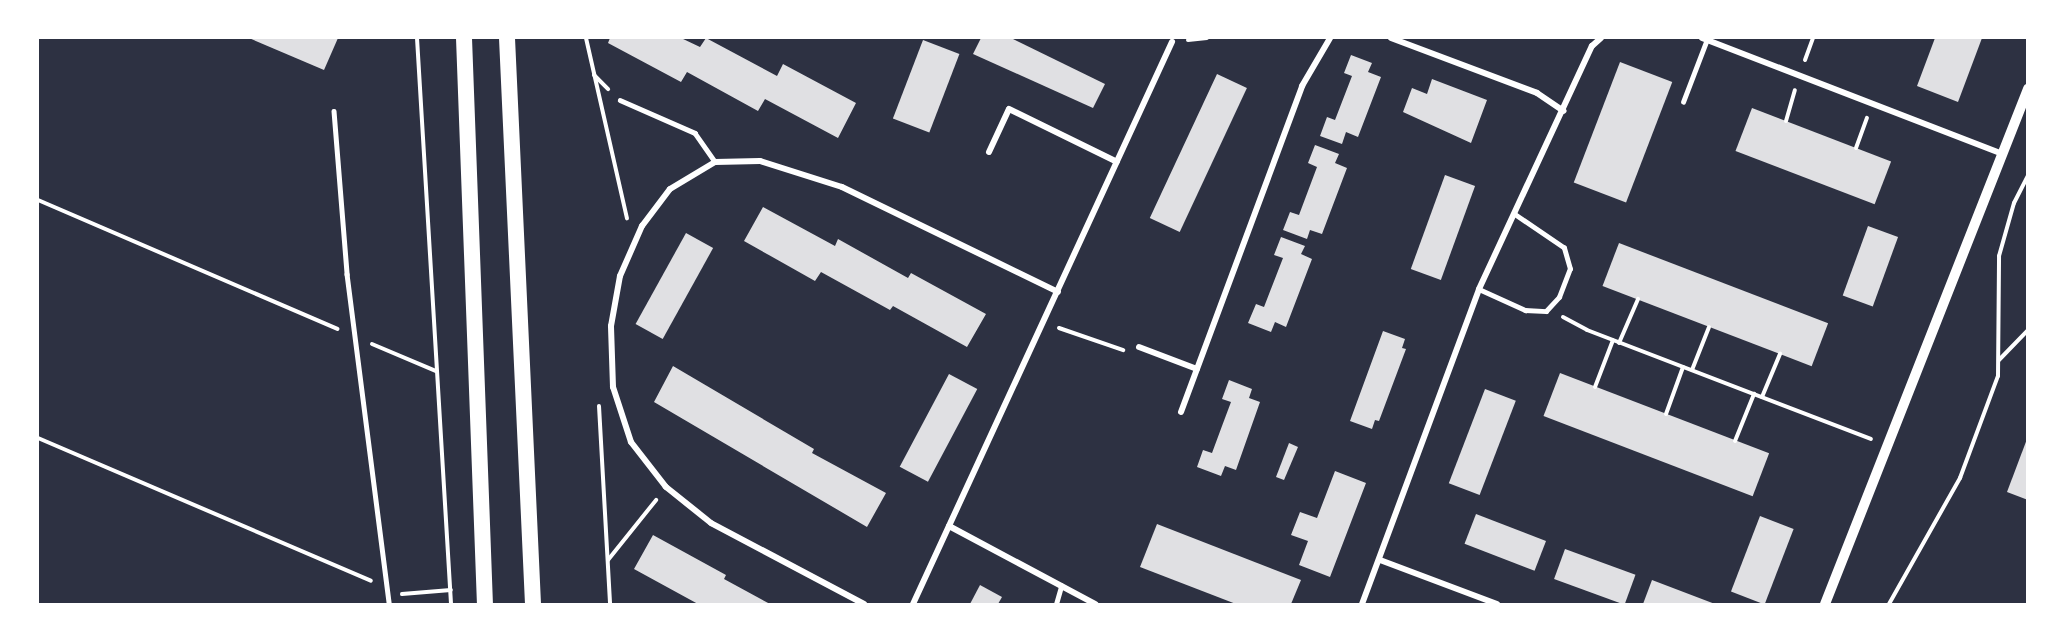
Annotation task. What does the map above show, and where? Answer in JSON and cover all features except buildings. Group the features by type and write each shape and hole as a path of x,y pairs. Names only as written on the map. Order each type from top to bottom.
{"highway":[{"path":"464,38 485,604"},
{"path":"507,38 534,604"}],"street":[{"path":"1181,412 1302,86 1330,38"},
{"path":"1391,38 1537,93 1564,111"},
{"path":"1362,604 1479,289 1564,111 1592,46 1601,38"},
{"path":"1705,38 2003,154"},
{"path":"913,604 1172,42"},
{"path":"1825,604 2028,89"},
{"path":"989,152 1009,109 1117,162"},
{"path":"864,604 711,523 666,487 631,442 613,387 611,326 620,276 642,226 670,189 715,162 760,161 842,187 1058,292"},
{"path":"1139,347 1197,369"},
{"path":"949,526 1095,604"},
{"path":"1380,560 1497,604"}],"lane":[{"path":"1683,102 1705,38"},
{"path":"620,100 696,133 715,162"},
{"path":"334,111 355,337 389,604"},
{"path":"1479,289 1525,310 1546,310 1559,297 1570,269 1564,248 1514,214"},
{"path":"1056,604 1061,586"}],"path":[{"path":"417,38 451,604"},
{"path":"1786,121 1813,38"},
{"path":"1856,148 1873,103"},
{"path":"1889,604 1960,478 1998,376 1999,256 2014,203 2028,176"},
{"path":"38,200 437,372"},
{"path":"1619,343 1638,299"},
{"path":"1572,321 1619,343 1888,445"},
{"path":"1043,322 1132,353 1139,347"},
{"path":"1692,370 1709,327"},
{"path":"1998,360 2028,330"},
{"path":"1595,387 1613,340"},
{"path":"1762,397 1780,354"},
{"path":"1666,414 1683,367"},
{"path":"1735,441 1754,394"},
{"path":"38,438 404,594 450,590"},
{"path":"608,561 666,487"}]}
